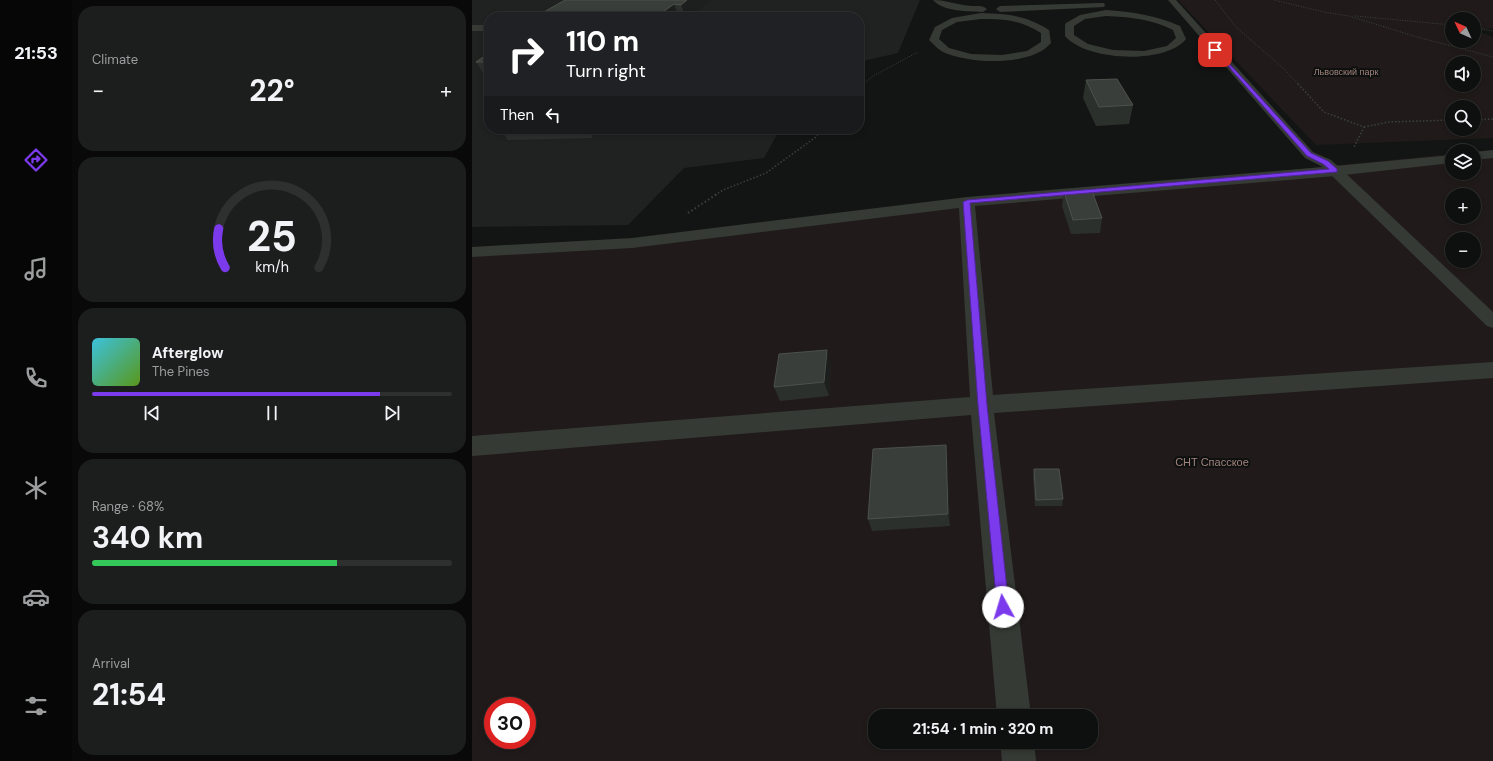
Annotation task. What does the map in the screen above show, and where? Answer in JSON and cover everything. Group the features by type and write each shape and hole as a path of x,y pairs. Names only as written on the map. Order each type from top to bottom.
{"street":[{"path":"1481,155 1493,154"},
{"path":"472,252 632,243 967,202 1335,171 1445,160"},
{"path":"967,202 982,405 1013,709"},
{"path":"472,446 982,405 1493,370"},
{"path":"1018,749 1019,761"}],"lane":[{"path":"937,0 941,3 962,8 989,9 1110,5"},
{"path":"989,9 1013,5 1023,0"},
{"path":"1063,0 1083,4 1110,5"},
{"path":"1172,0 1309,155 1326,163 1335,171 1493,322"},
{"path":"1110,5 1116,13"},
{"path":"1046,43 1046,32 1032,23 1008,17 981,16 955,20 938,29 934,40 946,50 971,57 1002,58 1030,53 1046,43 1070,36 1086,46 1113,53 1144,54 1170,48 1181,39 1177,28 1160,19 1134,14 1116,13 1106,13 1083,17 1069,25 1070,36"},
{"path":"472,28 484,28"}],"path":[{"path":"1215,0 1236,27 1283,68 1324,112 1364,127 1389,122 1445,120"},
{"path":"1274,0 1324,12 1349,16 1445,24"},
{"path":"1349,16 1417,37 1493,57"},
{"path":"864,84 873,76 919,52 938,29"},
{"path":"1481,29 1493,31"},
{"path":"1481,120 1493,119"},
{"path":"1351,152 1364,127"},
{"path":"684,215 723,190 766,173 818,134"}],"shaded area":[{"path":"472,0 920,0 898,53 864,61 864,12 484,12 484,134 777,134 764,158 684,168 628,225 472,227"}],"green space":[{"name":"Львовский парк","path":"1178,0 1493,0 1493,28 1481,30 1481,12 1445,12 1445,48 1481,48 1481,32 1493,37 1493,138 1316,145"},
{"name":"СНТ Спасское","path":"1493,151 1493,761 472,761 472,252 851,220 1279,171 1445,155 1445,180 1481,180 1481,152"}],"building":[{"path":"565,0 687,0 681,5 674,4 663,12 544,12"},
{"path":"484,56 484,62 476,62"},
{"path":"1117,79 1133,105 1099,107 1086,80"},
{"path":"1092,191 1102,218 1073,220 1064,192"},
{"path":"827,350 824,382 774,387 779,354"},
{"path":"946,445 948,514 868,519 873,449"},
{"path":"1034,469 1059,469 1063,499 1036,500"}],"route":[{"path":"1003,607 982,405 967,202 1335,171 1326,163 1309,155 1215,50"}]}
